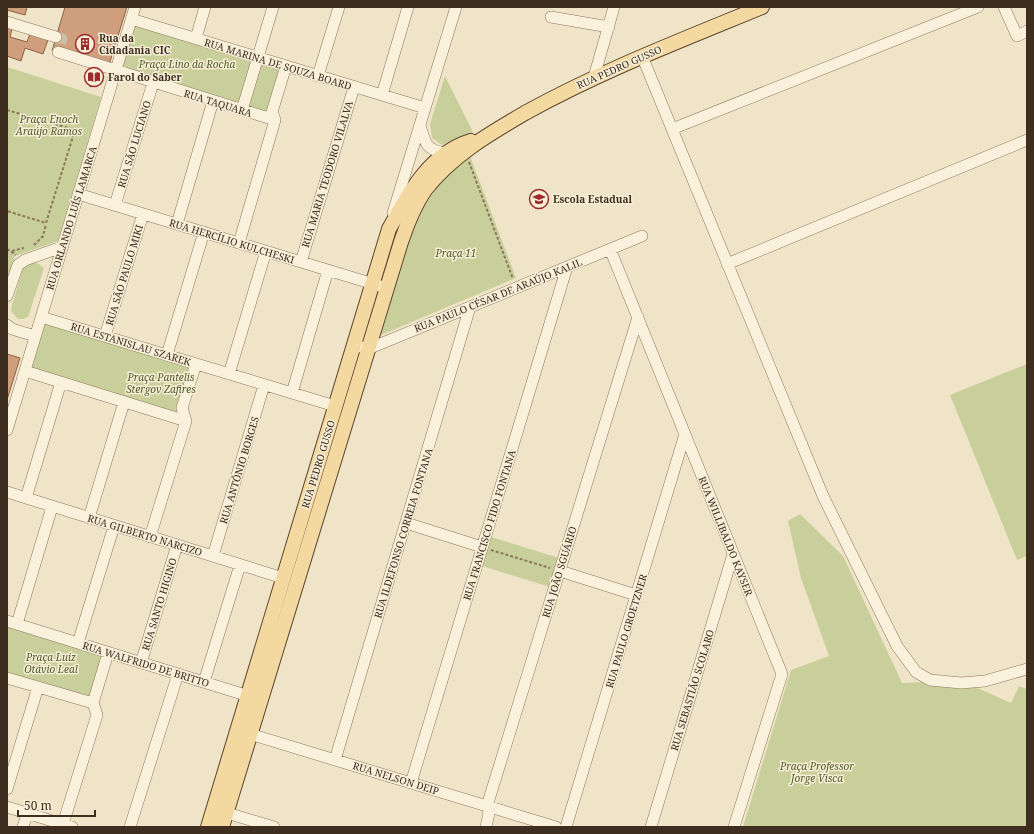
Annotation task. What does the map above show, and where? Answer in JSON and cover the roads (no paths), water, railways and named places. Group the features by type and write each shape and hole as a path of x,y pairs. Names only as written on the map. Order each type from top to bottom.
{"main road":[{"name":"RUA PEDRO GUSSO","path":"222,827 386,288 406,226 419,200 440,173 481,138 594,76 762,7"},
{"name":"RUA PEDRO GUSSO","path":"208,827 389,229 418,180 435,161 445,153 461,144 481,138"}],"street":[{"name":"RUA ORLANDO LUÍS LAMARCA","path":"7,430 135,7"},
{"path":"196,38 205,7"},
{"path":"242,110 273,7"},
{"path":"318,76 339,7"},
{"path":"382,95 408,7"},
{"path":"389,229 456,7"},
{"path":"594,76 614,7"},
{"path":"672,129 978,7"},
{"path":"1004,7 1016,36 1027,31"},
{"path":"551,17 609,27"},
{"name":"RUA MARINA DE SOUZA BOARD","path":"131,18 425,108"},
{"path":"7,22 56,37"},
{"path":"58,52 115,71"},
{"path":"642,56 823,496 897,646 916,672 930,680 961,683 985,682 1027,669"},
{"path":"239,243 275,120 272,112 286,66"},
{"name":"RUA TAQUARA","path":"115,71 275,120"},
{"name":"RUA SÃO LUCIANO","path":"115,205 153,82"},
{"name":"RUA MARIA TEODORO VILALVA","path":"301,262 354,87"},
{"path":"177,224 213,101"},
{"path":"420,125 429,149 445,153"},
{"path":"727,264 1027,140"},
{"name":"RUA HERCÍLIO KULCHESKI","path":"78,194 386,288"},
{"name":"RUA SÃO PAULO MIKI","path":"105,336 143,214"},
{"path":"167,355 204,232"},
{"name":"RUA PAULO CÉSAR DE ARAÚJO KALIL","path":"368,349 642,236"},
{"path":"7,296 18,265 25,260 62,247"},
{"name":"RUA WILLIBALDO KAYSER","path":"610,249 782,674 734,827"},
{"path":"229,374 266,251"},
{"name":"RUA FRANCISCO FIDO FONTANA","path":"411,783 566,267"},
{"path":"292,393 328,270"},
{"name":"RUA ILDEFONSO CORREIA FONTANA","path":"335,760 470,307"},
{"name":"RUA ESTANISLAU SZAREK","path":"41,317 335,406"},
{"name":"RUA JOÃO SGUÁRIO","path":"486,827 489,818 487,806 638,317"},
{"path":"7,325 12,329 35,336"},
{"path":"354,345 368,349"},
{"path":"150,536 186,421 182,408 196,364"},
{"path":"25,371 186,421"},
{"path":"26,498 61,382"},
{"name":"RUA ANTÔNIO BORGES","path":"213,556 264,385"},
{"path":"88,518 124,402"},
{"name":"RUA PAULO GROETZNER","path":"566,827 685,434"},
{"name":"RUA GILBERTO NARCIZO","path":"7,492 283,578"},
{"path":"12,623 52,506"},
{"path":"406,523 482,547"},
{"path":"78,643 114,526"},
{"name":"RUA SANTO HIGINO","path":"141,663 177,545"},
{"name":"RUA SEBASTIÃO SCOLARO","path":"651,827 733,554"},
{"path":"204,682 240,564"},
{"path":"560,571 636,595"},
{"name":"RUA WALFRIDO DE BRITTO","path":"12,623 261,700"},
{"path":"7,807 67,826 97,715 93,703 108,653"},
{"path":"130,827 178,674"},
{"path":"7,678 93,703"},
{"path":"7,789 38,687"},
{"name":"RUA NELSON DEIP","path":"237,730 556,827"},
{"path":"227,813 274,827"},
{"path":"23,827 28,814"}],"tunnel":[{"path":"56,37 62,39 58,52"}],"place":[{"name":"Rua da Cidadania CIC","path":"85,44"},
{"name":"Farol do Saber","path":"94,77"},
{"name":"Escola Estadual","path":"539,199"}],"park label":[{"name":"Praça Lino da Rocha","path":"187,64"},
{"name":"Praça Enoch Araújo Ramos","path":"49,124"},
{"name":"Praça 11","path":"456,253"},
{"name":"Praça Pantelis Stergov Zafires","path":"161,382"},
{"name":"Praça Luiz Otávio Leal","path":"51,662"},
{"name":"Praça Professor Jorge Visca","path":"817,772"}]}
